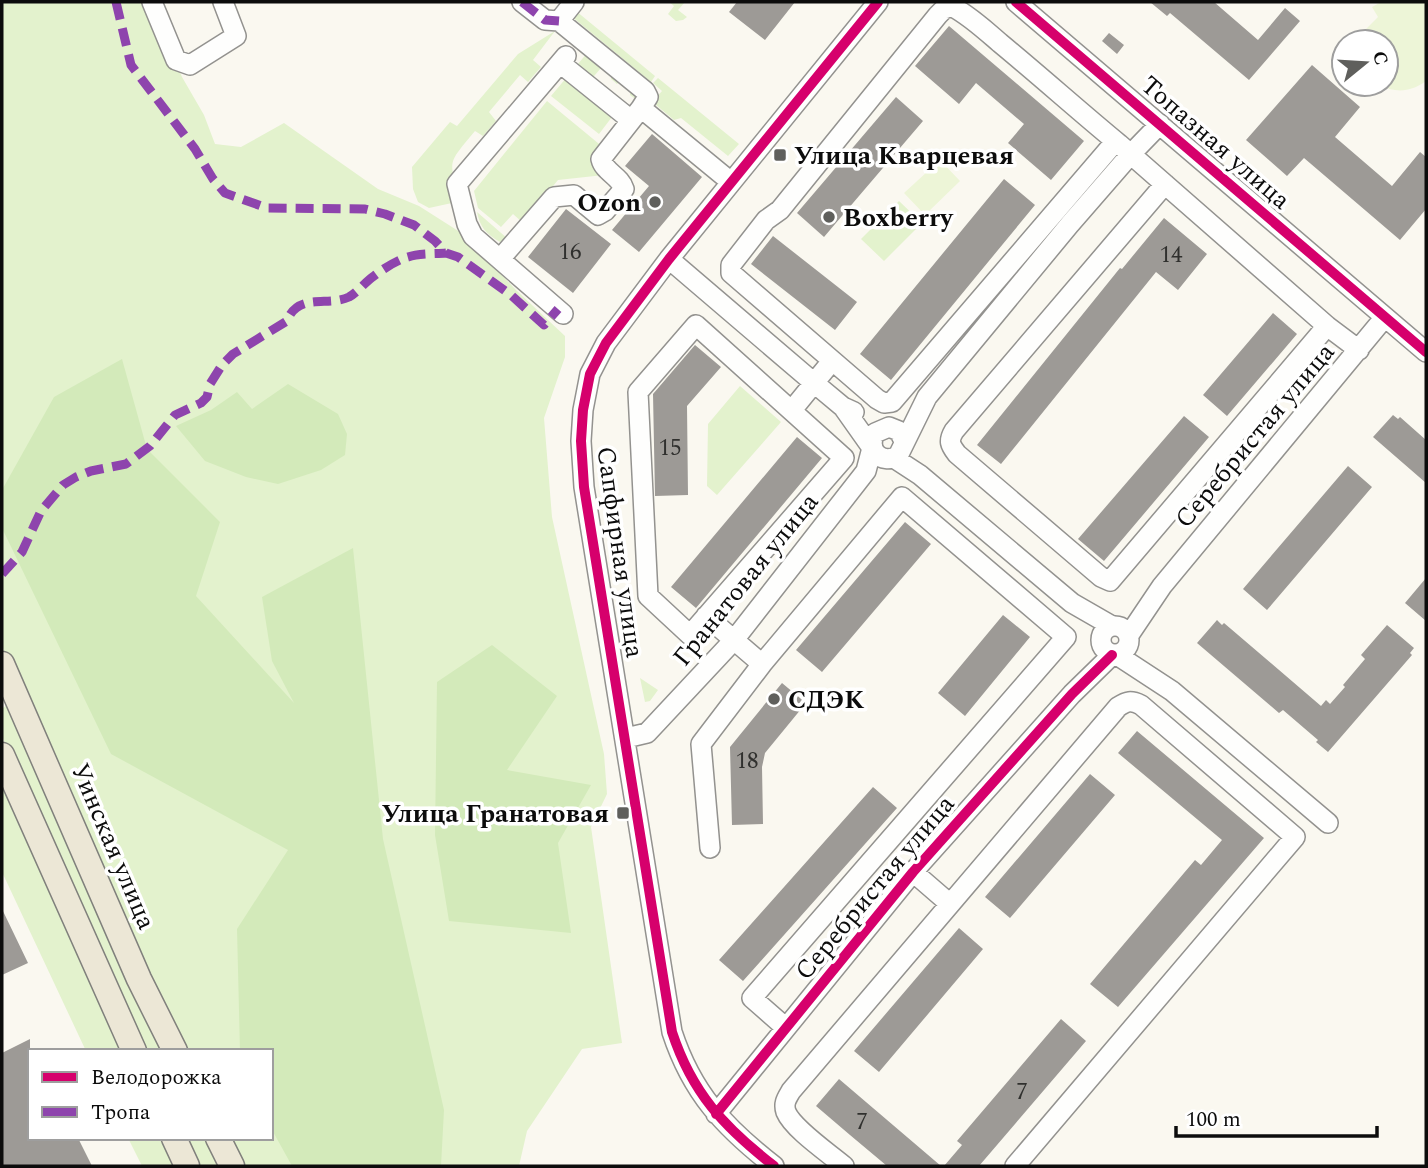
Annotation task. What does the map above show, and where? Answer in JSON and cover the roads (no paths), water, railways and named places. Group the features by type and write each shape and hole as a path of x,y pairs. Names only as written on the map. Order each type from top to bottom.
{"main road":[{"name":"Уинская улица","path":"2,664 139,979 174,1049"},
{"path":"2,684 2,693"},
{"path":"2,755 133,1049"},
{"path":"175,1140 187,1166"},
{"path":"219,1140 232,1166"}],"street":[{"path":"152,2 176,60 190,65 236,36 223,2"},
{"path":"500,259 554,197 574,195 598,215 605,211 624,189 620,181 601,164 601,159 648,97 645,90 559,21 545,20 522,2"},
{"path":"559,21 574,2"},
{"name":"Сапфирная улица","path":"774,1166 716,1114 682,1062 672,1032 583,478 583,410 590,374 606,344 669,259 878,2"},
{"name":"Топазная улица","path":"1016,2 1426,352"},
{"path":"1160,124 1123,148 892,402 884,403 877,399 731,273 731,265 766,220 780,210 945,8 953,7 1032,68 1080,114 1123,148 1165,184 1327,326 1359,350"},
{"path":"563,314 470,231 457,184 563,59 731,182"},
{"path":"669,259 843,407 878,457 898,451 928,397 1070,224 1123,148"},
{"path":"1165,184 954,431 950,437 950,445 957,454 1110,582 1327,326"},
{"name":"Серебристая улица","path":"716,1114 913,872 1072,694 1085,665 1115,640 1134,608 1162,586 1385,317"},
{"path":"695,325 792,410 844,458 690,635 648,596 638,392 695,325"},
{"path":"792,410 831,360"},
{"path":"872,448 872,438 928,397"},
{"path":"843,407 899,431 898,451 920,475 1322,818 1295,837 1015,1166"},
{"name":"Гранатовая улица","path":"866,471 872,448"},
{"name":"Гранатовая улица","path":"626,738 647,733 734,640 866,471 898,451"},
{"path":"710,848 701,744 762,664 902,497 1066,637 752,998 785,1027"},
{"path":"706,616 762,664"},
{"path":"844,1166 787,1114 785,1102 791,1091 1118,707 1133,701 1141,705 1295,837"},
{"path":"913,872 950,904"}],"place":[{"name":"Улица Кварцевая","path":"780,155"},
{"name":"Ozon","path":"655,202"},
{"name":"Boxberry","path":"829,217"},
{"name":"СДЭК","path":"774,699"},
{"name":"Улица Гранатовая","path":"623,813"}]}
